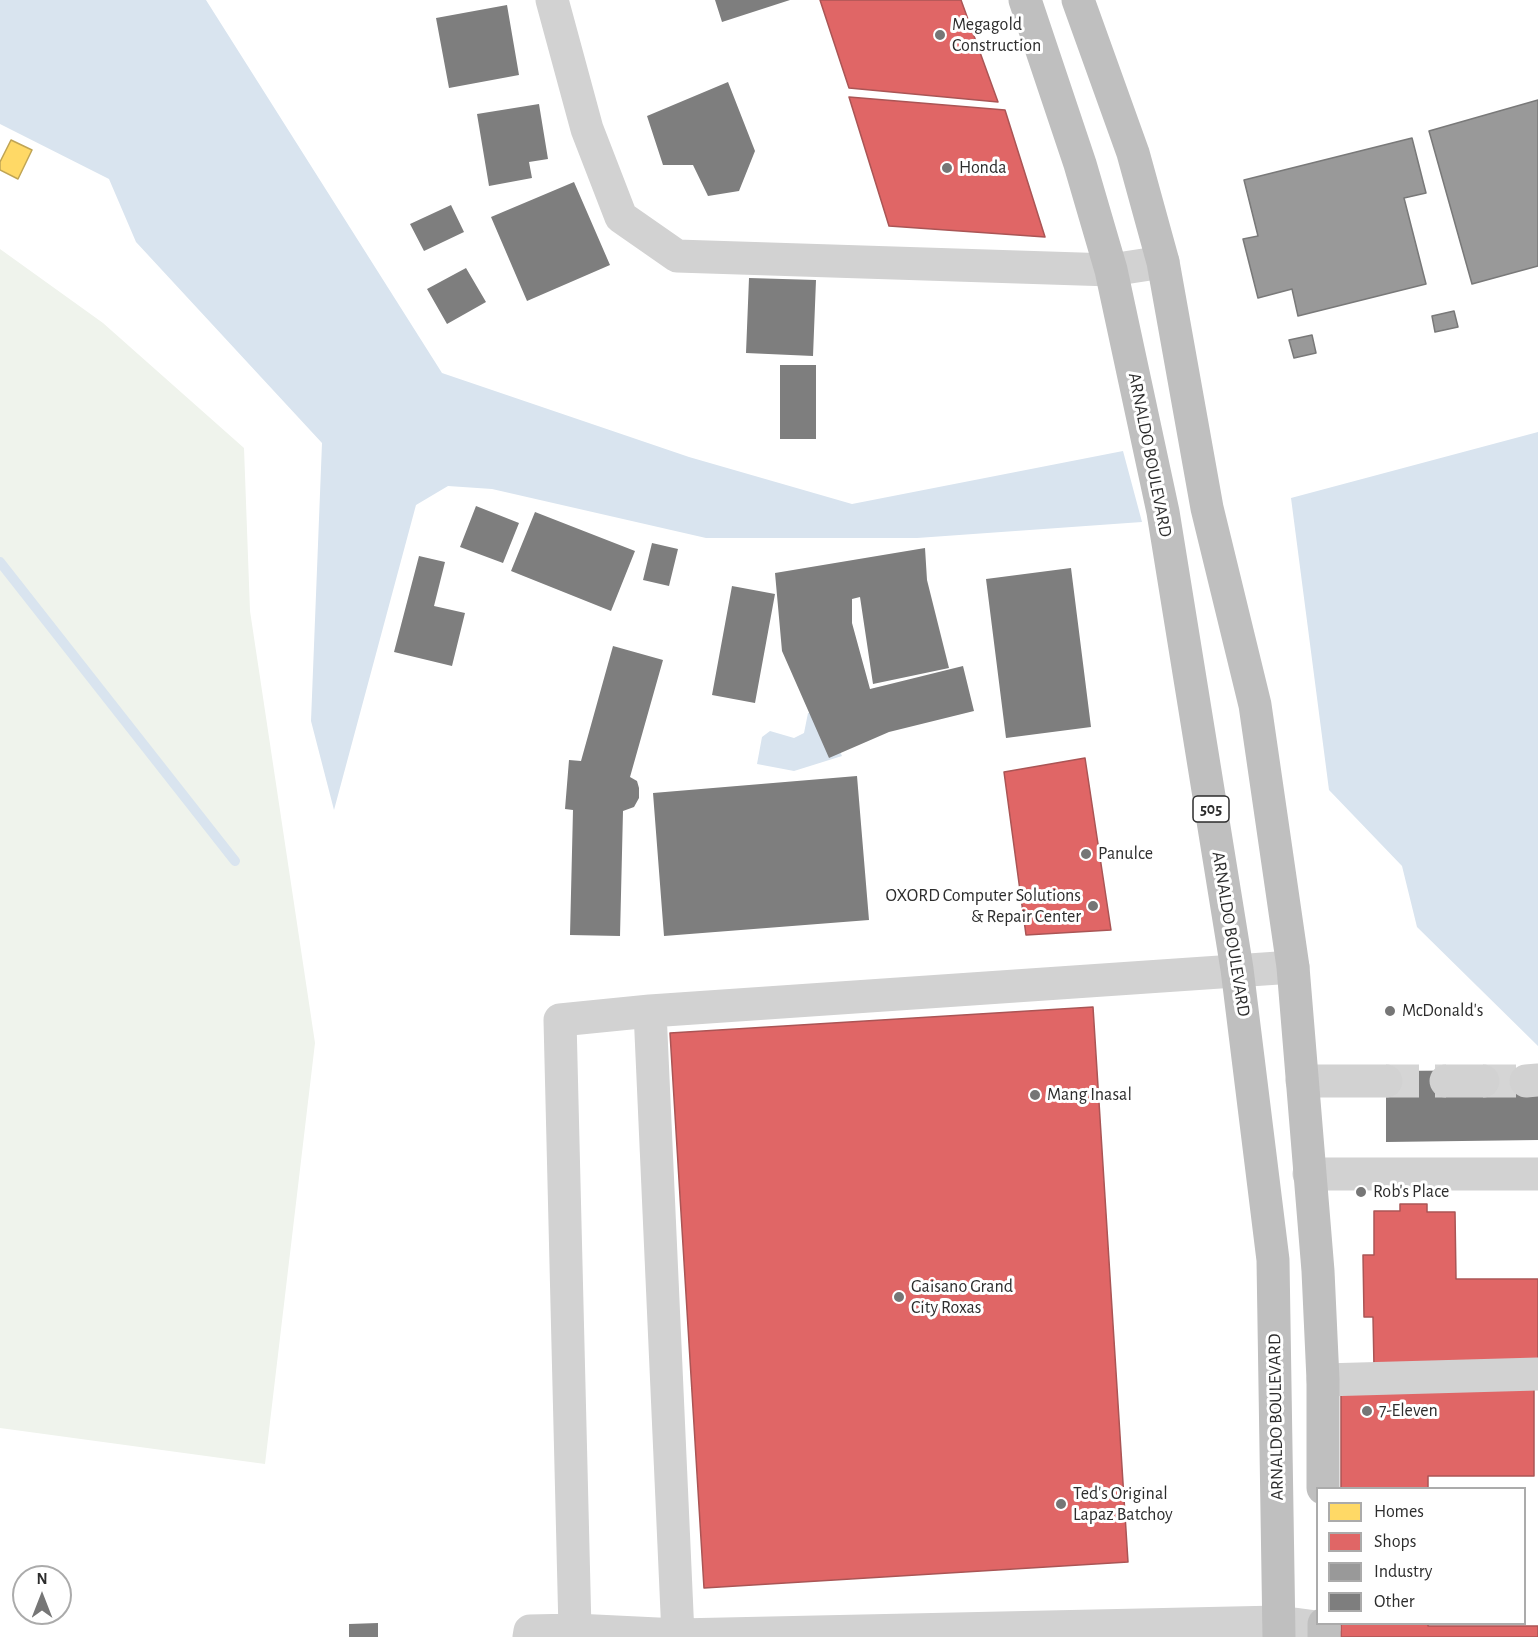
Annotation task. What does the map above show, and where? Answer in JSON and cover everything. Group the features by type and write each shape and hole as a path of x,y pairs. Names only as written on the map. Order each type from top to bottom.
{"highway":[{"name":"ARNALDO BOULEVARD","path":"1025,0 1080,164 1111,270 1163,512 1237,969 1273,1260 1279,1630"},
{"path":"1078,0 1133,153 1163,262 1207,508 1255,705 1293,967 1318,1271 1323,1380 1323,1487"}],"street":[{"path":"552,0 587,129 621,217 676,256 1111,270 1163,262"},
{"path":"575,1630 560,1020 650,1011 1237,969 1293,967"},
{"path":"650,1011 678,1635"},
{"path":"1302,1081 1386,1081"},
{"path":"1446,1081 1483,1081"},
{"path":"1309,1174 1538,1174"},
{"path":"1323,1380 1538,1374"},
{"path":"530,1637 530,1631 575,1630 678,1635 1324,1629"}],"shaded area":[{"path":"0,0 206,0 442,373 689,457 852,504 1123,451 1142,522 917,538 706,538 492,489 448,486 416,505 334,810 311,721 322,443 136,242 109,179 0,124"},
{"path":"0,249 103,323 244,448 250,611 315,1043 265,1464 0,1428"},
{"path":"1538,432 1538,1046 1417,927 1402,866 1329,790 1291,498"},
{"path":"821,711 842,756 794,771 757,764 762,737 770,731 794,738 804,733 808,713"}],"building: Homes":[{"path":"11,140 32,150 18,179 0,170 0,162"}],"building: Shops":[{"path":"820,0 961,0 998,102 849,88"},
{"name":"Honda","path":"849,97 1005,110 1045,237 889,226"},
{"path":"1085,758 1111,930 1026,935 1004,772"},
{"name":"Gaisano Grand City Roxas","path":"1093,1007 1128,1562 704,1588 670,1033"},
{"path":"1400,1204 1427,1204 1427,1212 1455,1212 1456,1279 1538,1279 1538,1366 1374,1367 1373,1317 1364,1317 1363,1255 1374,1255 1374,1211 1400,1211"},
{"path":"1341,1388 1534,1388 1534,1476 1428,1476 1428,1487 1341,1487"},
{"path":"1341,1625 1538,1626 1538,1637 1341,1637"}],"building: Industry":[{"path":"1538,100 1538,266 1472,284 1429,131"},
{"path":"1412,138 1426,193 1404,198 1426,284 1298,316 1292,289 1258,298 1243,239 1258,236 1244,180"},
{"path":"1454,311 1458,327 1435,332 1432,316"},
{"path":"1312,335 1316,353 1294,358 1289,340"}],"building: Other":[{"path":"715,0 790,0 722,22"},
{"path":"507,5 519,75 449,88 436,18"},
{"path":"728,82 755,151 739,191 708,196 693,165 663,165 647,116"},
{"path":"539,104 548,159 529,162 532,178 489,186 477,114"},
{"path":"574,182 610,265 527,301 491,217"},
{"path":"451,205 464,232 424,251 410,224"},
{"path":"466,268 486,302 447,324 427,289"},
{"path":"749,278 816,280 813,356 746,353"},
{"path":"780,365 816,365 816,439 780,439"},
{"path":"476,506 519,523 503,563 460,547"},
{"path":"535,512 635,551 611,611 511,571"},
{"path":"652,543 678,549 669,586 643,580"},
{"path":"925,548 927,580 949,668 873,684 860,597 852,599 852,623 870,689 963,666 974,711 889,732 829,758 782,651 775,573"},
{"path":"419,556 445,562 434,606 465,613 452,666 394,652"},
{"path":"1071,568 1091,727 1006,738 986,579"},
{"path":"732,586 775,594 755,703 712,695"},
{"path":"613,646 663,660 630,777 637,781 639,798 634,807 623,811 620,936 570,935 573,810 565,809 569,760 581,761"},
{"path":"857,776 869,920 664,936 653,793"},
{"path":"1526,1070 1538,1089 1538,1140 1386,1142 1386,1071"},
{"path":"378,1623 378,1637 349,1637 349,1624"}],"waterway":[{"path":"0,562 235,861"}],"tunnel":[{"path":"1386,1081 1446,1081"},
{"path":"1483,1081 1526,1081"}],"place":[{"name":"Megagold Construction","path":"940,35"},
{"name":"Honda","path":"947,168"},
{"name":"Panulce","path":"1086,854"},
{"name":"OXORD Computer Solutions & Repair Center","path":"1093,906"},
{"name":"McDonald's","path":"1390,1011"},
{"name":"Mang Inasal","path":"1035,1095"},
{"name":"Rob's Place","path":"1361,1192"},
{"name":"Gaisano Grand City Roxas","path":"899,1297"},
{"name":"7-Eleven","path":"1367,1411"},
{"name":"Ted's Original Lapaz Batchoy","path":"1061,1504"}]}
